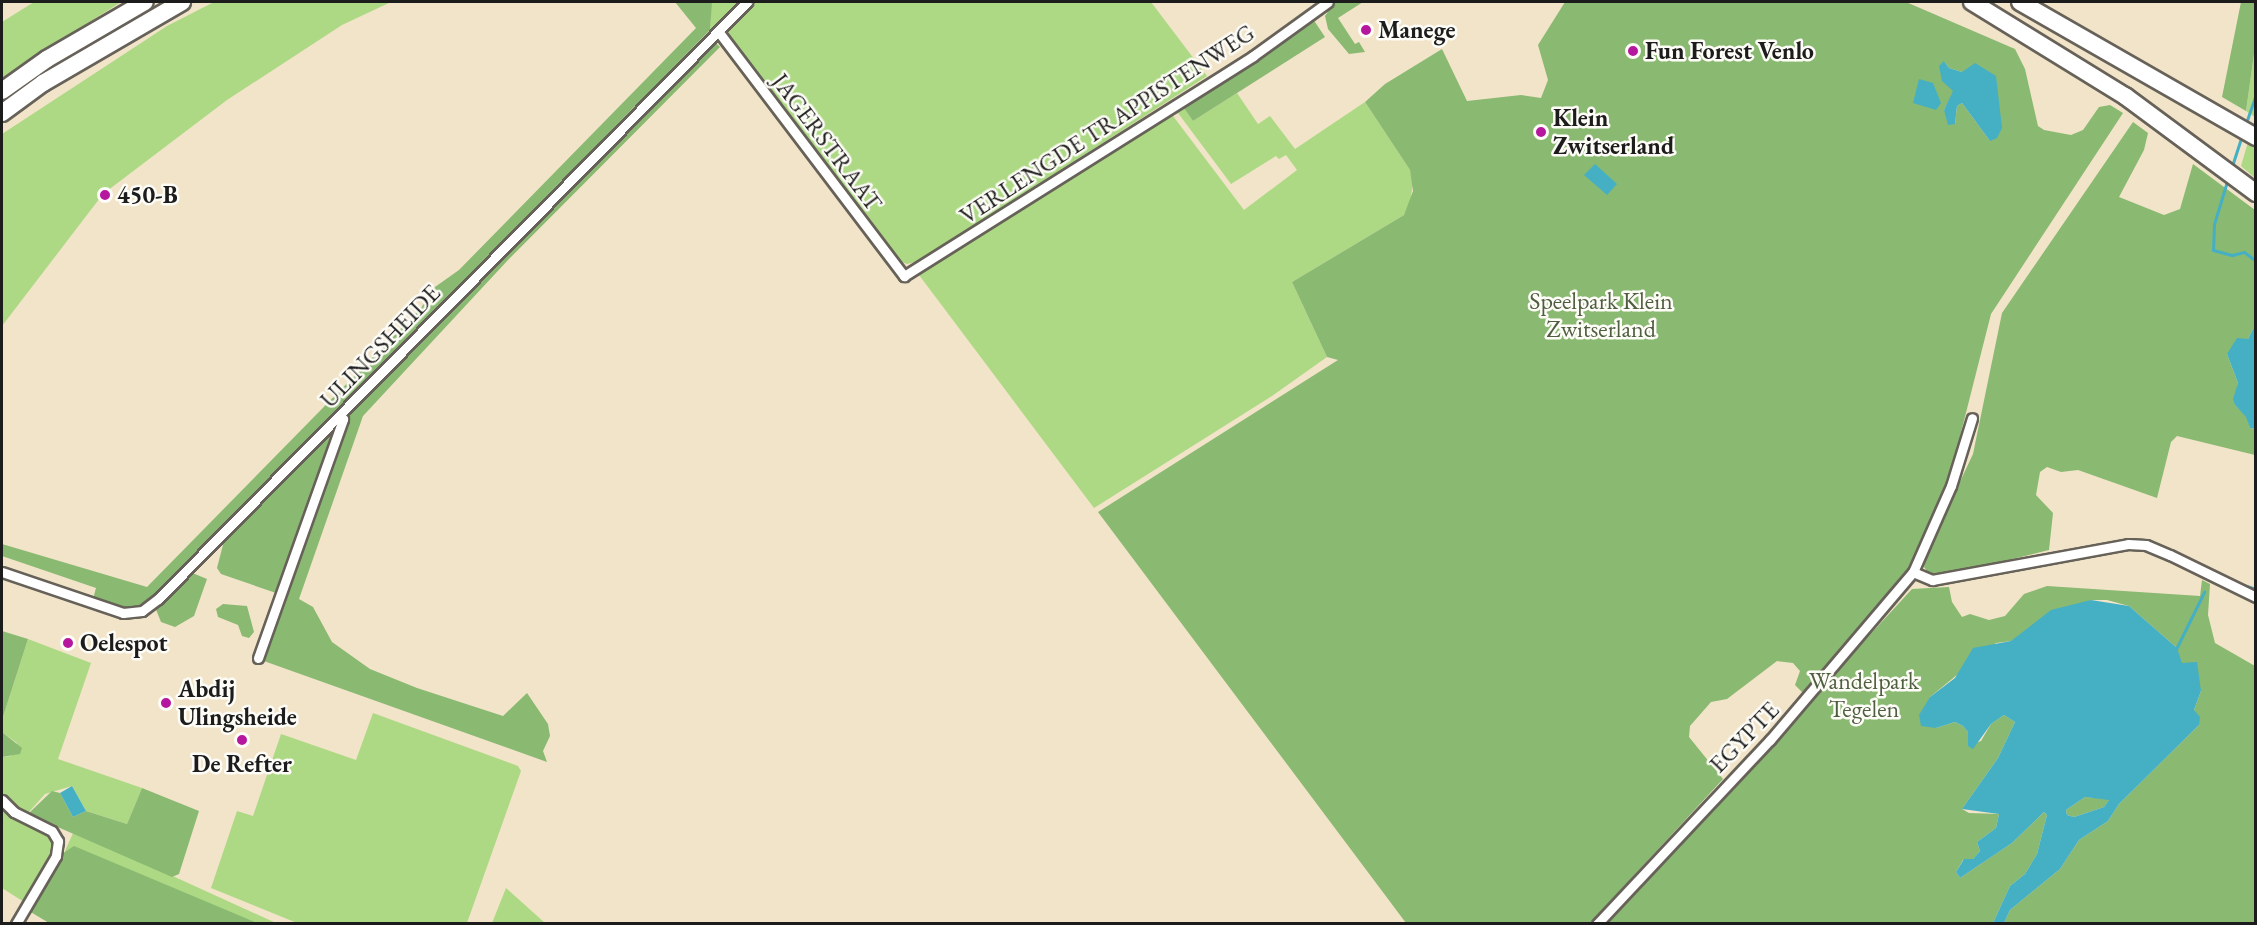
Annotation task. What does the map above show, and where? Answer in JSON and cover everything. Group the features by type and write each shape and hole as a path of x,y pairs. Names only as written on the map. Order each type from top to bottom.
{"highway":[{"path":"2,91 47,59 145,2"},
{"path":"2,114 44,83 182,2"},
{"path":"1972,2 2063,55 2199,149 2256,193"},
{"path":"2020,2 2202,104 2254,136"}],"street":[{"name":"ULINGSHEIDE","path":"2,572 123,613 142,611 340,416 747,2"},
{"name":"VERLENGDE TRAPPISTENWEG","path":"904,276 1253,56 1328,2"},
{"name":"JAGERSTRAAT","path":"718,32 904,276"},
{"path":"258,658 343,419 340,416"},
{"name":"EGYPTE","path":"1597,924 1778,731 1913,572 1955,477 1972,418"},
{"path":"1913,572 1932,580 2128,544 2146,545 2256,597"},
{"path":"2,800 14,812 52,831 58,841 56,856 16,924"}],"green space":[{"path":"34,2 121,2 2,78 2,22"},
{"path":"214,2 391,2 342,25 227,100 103,194 2,326 2,134 167,26"},
{"path":"675,2 712,2 710,30 154,595 140,605 123,608 93,599 96,588 2,556 2,544 147,587 421,308 435,287 459,270 696,28"},
{"path":"711,2 738,2 710,30"},
{"path":"755,2 1151,2 1207,76 919,261 907,264 902,262 731,41 728,34 732,25"},
{"path":"1335,2 1363,2 1338,18 1355,44 1359,42 1365,52 1349,54 1328,29 1325,16"},
{"name":"Speelpark Klein Zwitserland","path":"1565,2 1906,2 2015,49 2025,69 2038,126 2044,130 2071,135 2083,130 2099,107 2110,105 2123,113 1991,314 1952,468 1908,570 1804,694 1795,685 1800,671 1793,663 1777,661 1727,699 1711,702 1690,726 1689,737 1723,779 1590,923 1406,923 1098,512 1338,360 1327,357 1292,282 1404,215 1413,191 1410,170 1365,102 1385,84 1442,49 1467,101 1521,95 1541,98 1548,80 1538,45","holes":["1944,61 1949,68 1962,72 1990,141 1962,103 1957,106 1955,124 1944,110 1954,91"]},
{"path":"2241,2 2256,2 2255,47 2246,111 2222,97"},
{"path":"1313,19 1325,37 1193,121 1181,104"},
{"path":"713,40 720,47 508,260 363,416 299,599 313,607 332,642 370,669 417,688 503,716 527,693 548,724 550,736 543,751 547,762 261,660 351,408"},
{"path":"2255,47 2255,117 2246,111"},
{"path":"1237,93 1258,124 1270,116 1295,149 1365,102 1410,170 1413,183 1410,203 1404,215 1292,282 1327,357 1272,396 1094,508 919,275 1170,112 1244,210 1297,170 1286,155 1279,159 1276,156 1231,184 1175,109 1181,104 1193,121"},
{"path":"2133,122 2148,133 2144,150 2119,197 2164,215 2180,209 2193,164 2255,210 2255,325 2248,339 2227,354 2238,383 2235,405 2247,417 2250,428 2255,429 2255,455 2177,436 2171,442 2157,498 2078,470 2061,472 2047,467 2040,472 2036,495 2053,513 2049,550 1943,576 1929,574 1924,567 1927,552 1973,454 2002,313"},
{"path":"2248,142 2255,147 2255,178 2241,166"},
{"path":"329,432 334,436 276,593 221,574 217,568 225,537"},
{"path":"190,572 207,579 194,616 175,627 161,622 155,607"},
{"name":"Wandelpark Tegelen","path":"2202,580 2210,584 2208,615 2215,643 2255,666 2255,923 2004,923 2010,910 2060,869 2079,840 2108,821 2119,804 2199,725 2194,710 2201,691 2177,658 2177,648 2129,606 2107,600 2091,600 2011,641 1996,643 1930,697 1936,728 1955,722 1963,726 1968,732 1968,746 1981,741 1991,724 2004,715 2015,722 1998,758 1962,809 1969,813 1999,814 1996,828 1977,842 1980,851 1973,859 1963,860 1956,872 1960,878 2012,843 2044,812 2047,815 2037,854 2025,874 2010,886 1993,923 1604,924 1912,589 1949,587 1952,602 1962,617 1970,614 1989,620 2005,616 2024,594 2047,586 2200,596"},
{"path":"223,604 247,606 254,632 249,638 242,636 238,625 218,617 216,609"},
{"path":"2,631 28,639 2,720"},
{"path":"28,639 91,663 58,759 142,788 127,824 86,811 72,786 45,794 28,813 14,806 2,793 2,757 11,756 17,743 2,732 2,720"},
{"path":"373,713 518,766 521,771 467,923 297,923 211,888 237,811 253,816 281,734 356,760"},
{"path":"2,732 22,748 20,754 2,757"},
{"path":"142,788 199,811 179,874 172,877 28,814 52,791 60,793 73,817 86,811 127,824"},
{"path":"2085,797 2110,799 2104,807 2074,817 2067,815 2066,810"},
{"path":"2,805 50,836 54,844 52,854 24,902 2,888"},
{"path":"74,831 276,923 54,924 37,913"},
{"path":"74,846 257,923 49,923 29,911 62,854"},
{"path":"506,888 545,923 492,923"}],"water":[{"path":"1944,61 1949,68 1962,72 1975,63 1996,76 2002,128 1997,138 1990,141 1962,103 1957,106 1955,124 1948,125 1944,110 1953,91 1942,81 1939,66"},
{"path":"1919,79 1933,83 1941,103 1936,110 1913,103"},
{"path":"1595,164 1617,184 1607,195 1584,175"},
{"path":"2255,325 2255,429 2250,428 2246,417 2235,405 2233,399 2238,383 2227,354 2237,338 2248,339"},
{"path":"2091,600 2129,606 2177,648 2182,663 2197,662 2201,691 2194,710 2200,717 2199,725 2119,804 2108,821 2079,840 2060,869 2010,910 2004,923 1993,923 2010,886 2025,874 2037,854 2047,815 2044,812 2012,843 1960,878 1956,872 1964,859 1973,859 1980,851 1977,842 1996,828 1999,814 1962,809 1998,758 2015,722 2004,715 1991,724 1973,749 1968,746 1968,732 1963,726 1955,722 1936,728 1921,726 1919,715 1930,697 1955,678 1973,648 2011,641 2051,610","holes":["2085,797 2109,800 2104,807 2074,817 2067,815 2066,810"]},
{"path":"72,786 86,811 73,817 60,793"}],"waterway":[{"path":"2246,123 2256,94"},
{"path":"2231,169 2242,135"},
{"path":"2228,178 2214,224 2213,250 2232,255 2244,252 2256,261"},
{"path":"2243,585 2256,589"},
{"path":"2176,649 2204,592"}],"place":[{"name":"Manege","path":"1366,30"},
{"name":"Fun Forest Venlo","path":"1633,51"},
{"name":"Klein Zwitserland","path":"1541,132"},
{"name":"450-B","path":"105,195"},
{"name":"Oelespot","path":"68,643"},
{"name":"Abdij Ulingsheide","path":"166,703"},
{"name":"De Refter","path":"242,740"}]}
